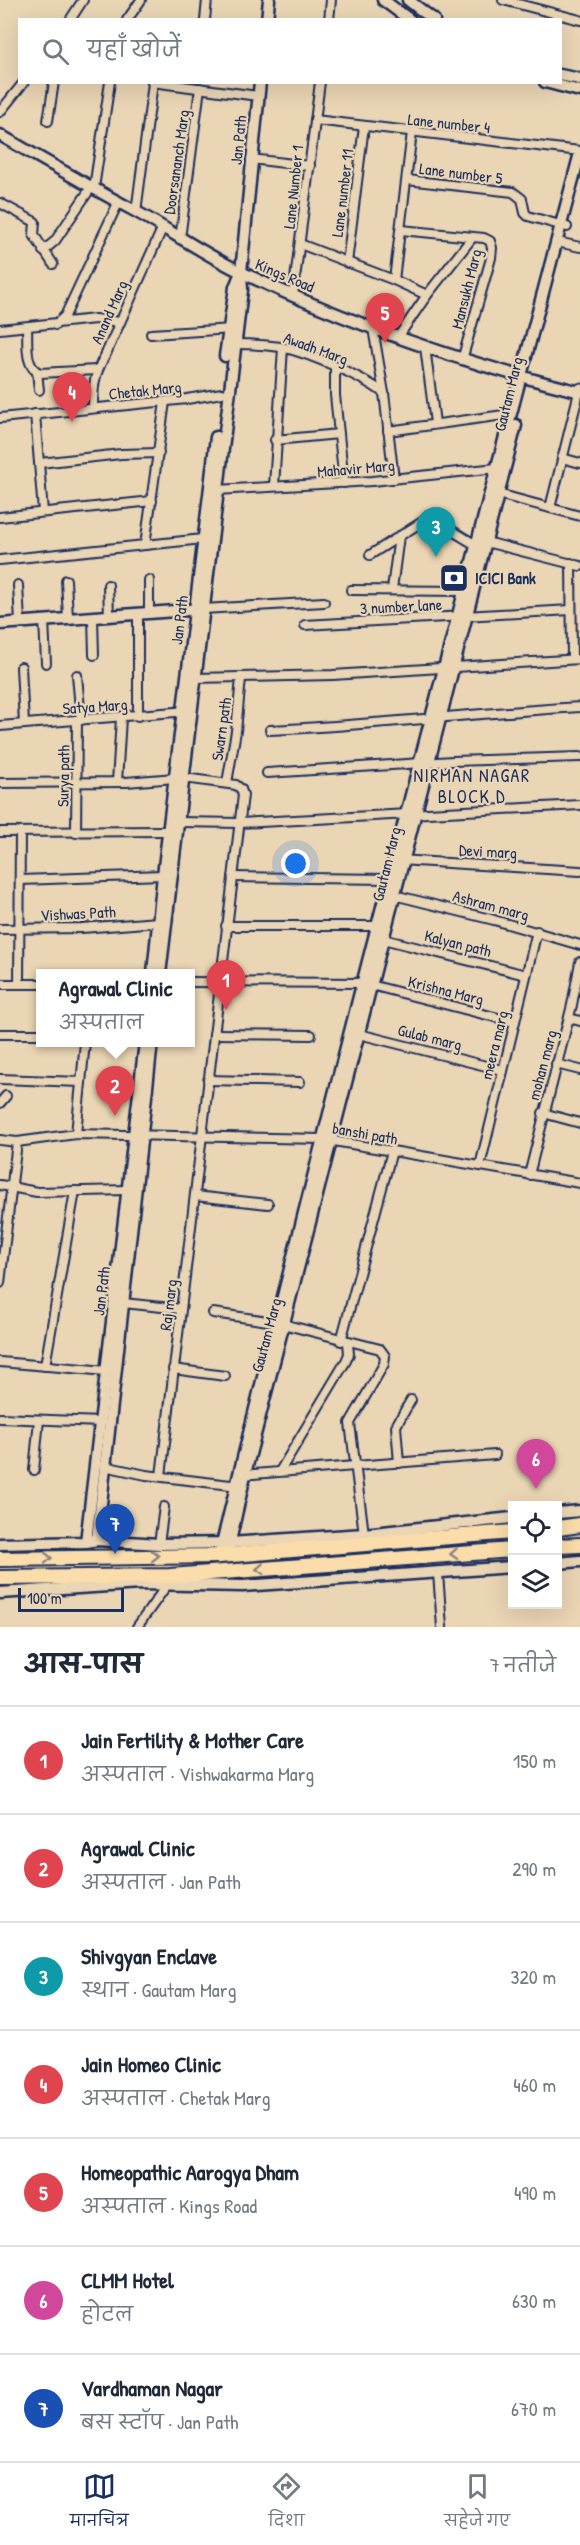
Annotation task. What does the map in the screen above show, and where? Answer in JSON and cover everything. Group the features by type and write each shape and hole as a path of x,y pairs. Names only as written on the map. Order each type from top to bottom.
{"highway":[{"path":"562,1528 580,1526"},
{"path":"0,1559 508,1532"},
{"path":"562,1546 580,1545"},
{"path":"0,1578 169,1580 508,1550"}],"street":[{"path":"71,18 83,0"},
{"path":"128,18 141,0"},
{"path":"205,18 207,0"},
{"path":"267,18 270,0"},
{"path":"329,18 331,0"},
{"path":"383,0 407,18"},
{"path":"408,0 431,18"},
{"path":"503,0 580,20"},
{"path":"562,75 580,79"},
{"path":"0,112 22,84"},
{"path":"48,121 54,84"},
{"path":"42,251 59,235 93,187 110,84"},
{"path":"136,212 152,84"},
{"path":"162,84 258,96"},
{"name":"Jan Path","path":"188,711 196,678 203,539 232,328 235,287 241,272 260,84"},
{"name":"Lane Number 1","path":"293,295 320,84"},
{"path":"553,84 580,91"},
{"name":"Doorsananch Marg","path":"180,239 200,88"},
{"name":"Lane number 4","path":"315,120 580,152"},
{"name":"Lane number 11","path":"347,263 364,126"},
{"path":"394,280 412,132"},
{"name":"Kings Road","path":"0,135 180,239 241,272 293,295 373,328 462,360 580,390"},
{"path":"463,616 465,591 481,544 497,468 564,226 580,152"},
{"path":"251,159 310,166"},
{"name":"Lane number 5","path":"407,180 513,192 522,199 525,213 528,216 564,226"},
{"name":"Gautam Marg","path":"224,1549 326,1140 367,984 382,939 382,926 394,895 399,860 481,544 498,494 524,377 562,243 564,226 580,182"},
{"path":"0,203 35,222 34,235 42,251 53,264"},
{"path":"55,325 66,316 118,203"},
{"name":"Anand Marg","path":"93,408 96,370 162,229"},
{"name":"Mansukh Marg","path":"401,230 483,238 490,241 492,248 462,360"},
{"path":"398,337 427,295 472,238"},
{"path":"562,243 580,247"},
{"path":"300,244 427,295"},
{"path":"0,329 27,328 95,319 120,322"},
{"path":"27,328 30,364 38,372 39,390"},
{"path":"151,334 232,328"},
{"name":"Jan Path","path":"153,969 168,831 179,778 199,609 217,490 234,344 232,328"},
{"path":"373,328 384,393 394,479"},
{"name":"Awadh Marg","path":"234,344 283,348 335,367 371,384 384,393"},
{"path":"425,347 435,423"},
{"path":"274,486 275,440 283,348"},
{"path":"335,367 344,483"},
{"path":"38,372 96,370"},
{"path":"550,508 580,390"},
{"name":"Chetak Marg","path":"0,418 165,402 222,393"},
{"path":"145,545 165,402"},
{"path":"35,414 43,512"},
{"path":"388,431 511,414"},
{"path":"275,440 339,434"},
{"path":"40,463 121,454 159,453"},
{"path":"562,458 580,462"},
{"name":"Mahavir Marg","path":"217,490 344,483 497,468"},
{"path":"498,494 580,516"},
{"path":"0,517 152,501"},
{"path":"370,555 422,521 432,520 481,544 580,566"},
{"path":"392,589 399,536"},
{"path":"0,560 203,539"},
{"path":"196,678 333,675 576,659 571,610 571,563"},
{"path":"66,580 68,618"},
{"path":"138,716 144,613 149,580"},
{"path":"18,585 20,622"},
{"path":"108,585 109,615"},
{"path":"351,591 392,589 465,591"},
{"path":"0,624 324,602"},
{"name":"3 number lane","path":"305,625 571,610"},
{"path":"93,617 94,655"},
{"path":"44,620 46,663"},
{"path":"21,667 24,724"},
{"name":"Surya path","path":"76,833 79,720 77,675"},
{"name":"Swarn path","path":"227,783 236,731 241,678"},
{"path":"270,730 580,707"},
{"name":"Satya Marg","path":"0,726 188,711"},
{"path":"117,782 121,718"},
{"path":"267,773 580,758"},
{"path":"0,783 117,782 179,778 227,783"},
{"name":"Jan Path","path":"161,969 179,822 179,778"},
{"name":"Raj marg","path":"161,1476 243,795 241,789 227,783"},
{"path":"179,822 240,823 580,806"},
{"path":"0,832 168,831"},
{"path":"19,984 20,832"},
{"path":"367,984 382,926 389,879 399,860"},
{"name":"Devi marg","path":"399,860 580,871"},
{"path":"20,880 163,875"},
{"path":"233,877 389,879"},
{"name":"Ashram marg","path":"394,895 537,931 580,945"},
{"name":"Vishwas Path","path":"0,929 82,928 158,922"},
{"path":"226,927 382,926"},
{"name":"meera marg","path":"480,1166 537,931"},
{"name":"Kalyan path","path":"382,939 526,975"},
{"name":"mohan marg","path":"529,1174 569,1018 580,962"},
{"name":"Krishna Marg","path":"195,982 367,984 514,1022"},
{"path":"0,984 36,984"},
{"path":"569,1018 580,1021"},
{"name":"Gulab marg","path":"354,1033 502,1070"},
{"path":"0,1034 36,1034"},
{"path":"214,1034 311,1035"},
{"path":"76,1134 84,1047"},
{"name":"Jan Path","path":"91,1541 104,1466 123,1303 145,1047"},
{"name":"Jan Path","path":"91,1541 101,1422 128,1190 152,1047"},
{"path":"556,1064 580,1070"},
{"path":"0,1079 81,1082"},
{"path":"208,1080 300,1082"},
{"path":"0,1103 6,1096"},
{"path":"543,1113 580,1123"},
{"name":"banshi path","path":"0,1140 17,1142 76,1134 326,1140 580,1183"},
{"path":"0,1283 3,1233 13,1186 17,1142"},
{"path":"280,1471 349,1354 345,1342 392,1151"},
{"path":"0,1185 37,1192 128,1190"},
{"path":"45,1366 75,1191"},
{"path":"195,1196 268,1204"},
{"path":"123,1303 181,1310"},
{"path":"213,1313 280,1324 380,1349 385,1356 384,1364 350,1423 364,1534"},
{"path":"0,1362 107,1371"},
{"path":"173,1369 225,1376"},
{"path":"399,1463 396,1426 411,1400"},
{"path":"0,1418 101,1422"},
{"path":"34,1470 39,1420"},
{"path":"104,1466 161,1476 240,1481 280,1471 495,1455"},
{"path":"159,1544 164,1507"},
{"path":"562,1513 580,1511"},
{"path":"0,1544 91,1541 224,1549 508,1519"},
{"path":"562,1563 580,1562"},
{"path":"0,1593 169,1580 243,1586 508,1567"},
{"path":"438,1573 442,1627"},
{"path":"137,1627 169,1580"}],"place":[{"name":"Homeopathic Aarogya Dham","path":"385,343"},
{"name":"Jain Homeo Clinic","path":"72,422"},
{"name":"Shivgyan Enclave","path":"436,557"},
{"name":"ICICI Bank","path":"454,578"},
{"name":"Jain Fertility & Mother Care","path":"226,1010"},
{"name":"Agrawal Clinic","path":"115,1116"},
{"name":"CLMM Hotel","path":"536,1489"},
{"name":"Vardhaman Nagar","path":"115,1554"}],"district":[{"name":"NIRMAN NAGAR BLOCK D","path":"472,785"}]}
